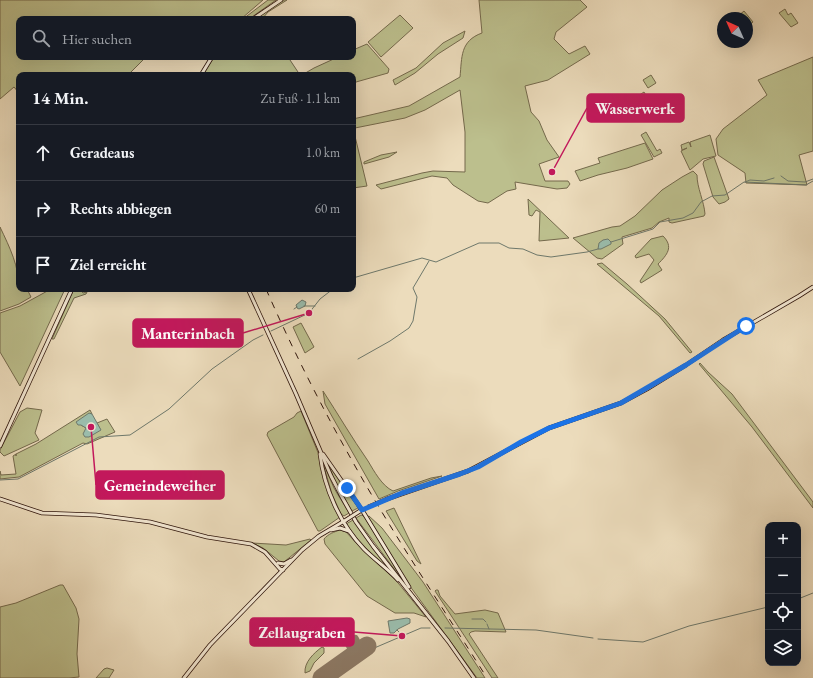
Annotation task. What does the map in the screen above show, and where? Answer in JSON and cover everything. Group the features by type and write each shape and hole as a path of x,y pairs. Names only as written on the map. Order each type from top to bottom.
{"main road":[{"path":"257,16 281,0"},
{"path":"202,72 210,60"},
{"path":"279,565 288,562 313,541 368,507 468,471 549,428 621,403 813,287"},
{"path":"0,446 71,292"},
{"path":"249,292 296,394 331,476 356,522 373,546 420,604 474,678"},
{"path":"318,446 420,604"},
{"path":"320,450 321,462 330,492 350,532 364,548 410,592"},
{"path":"0,499 42,513 96,516 150,522 207,537 250,544 260,548 283,570"},
{"path":"328,531 340,528 350,532"},
{"path":"184,678 210,645 297,555"},
{"path":"278,575 279,565"}],"green space":[{"path":"0,0 263,0 244,16 16,16 16,60 143,60 131,72 16,72 16,89 14,87 0,99"},
{"path":"268,0 276,0 253,16 247,16"},
{"path":"283,0 287,0 268,12 265,16 259,16"},
{"path":"479,0 580,0 587,7 556,32 554,39 569,54 585,46 590,54 548,80 525,86 531,112 539,121 547,140 559,157 539,164 545,181 568,181 570,184 567,188 557,189 515,182 516,189 507,191 488,203 478,201 453,185 447,178 432,176 381,189 376,185 422,173 433,171 465,172 465,132 460,90 425,110 405,118 356,128 356,118 409,106 460,77 462,56 466,45 475,36 482,33"},
{"path":"785,9 788,15 791,13 798,23 791,27 779,13"},
{"path":"400,15 413,28 381,57 368,42"},
{"path":"465,31 463,38 438,54 415,73 395,85 393,80 416,68 443,43"},
{"path":"367,44 389,69 388,73 356,82 356,72 307,72 331,60 356,60 356,49"},
{"path":"813,57 813,151 799,155 807,185 746,183 745,173 718,155 716,139 723,129 767,95 758,80"},
{"path":"212,60 290,60 298,72 204,72"},
{"path":"651,75 656,83 648,88 643,80"},
{"path":"644,92 651,104 644,108 638,96"},
{"path":"646,132 657,151 660,149 662,153 654,157 641,135"},
{"path":"710,135 716,156 703,159 690,170 681,151 687,148 682,150 681,145 689,142 691,147 690,142"},
{"path":"356,140 367,186 356,188"},
{"path":"645,143 653,159 580,181 575,171 600,163 598,158"},
{"path":"397,152 389,157 364,164 364,162 381,155"},
{"path":"714,157 729,199 719,204 713,197 703,164 704,161"},
{"path":"693,171 697,175 705,214 704,216 672,223 669,222 669,218 659,222 652,228 622,237 623,244 602,259 597,258 573,238 620,226 635,216 662,190"},
{"path":"528,199 569,238 539,241 540,212 536,210 532,216 529,215"},
{"path":"0,227 16,265 16,292 28,292 31,297 19,304 0,311"},
{"path":"663,236 669,247 668,251 658,264 662,270 641,283 640,281 654,260 649,254 636,258 635,256 651,239"},
{"path":"602,263 665,319 692,352 690,353 659,316 597,264"},
{"path":"46,292 64,292 20,386 0,352 0,313 20,306"},
{"path":"73,292 87,292 86,294 74,298 54,339 52,339"},
{"path":"301,323 314,347 305,353 293,327"},
{"path":"700,363 732,394 813,502 813,508 752,427 699,364"},
{"path":"323,391 376,474 389,489 393,491 431,478 442,476 379,499 325,404"},
{"path":"27,408 42,410 35,433 39,440 4,456 0,450 20,412"},
{"path":"90,410 92,414 89,414 81,425 86,428 100,429 97,423 107,419 115,432 87,444 83,443 19,477 0,479 0,471 1,475 16,474 13,456 36,444"},
{"path":"301,411 319,455 327,485 340,517 320,531 318,531 267,435 268,432 294,417"},
{"path":"322,460 334,488 349,513 344,516 341,514 332,494"},
{"path":"326,460 340,478 358,508 352,511 339,489"},
{"path":"394,508 421,564 417,561 386,511"},
{"path":"361,515 364,516 401,578 356,518"},
{"path":"369,516 382,528 423,582 485,678 477,678 404,578 367,517"},
{"path":"353,520 392,572 368,550 351,531 346,524"},
{"path":"340,530 346,532 394,578 426,617 414,613 395,613 367,596 325,544 324,539 326,537 331,533"},
{"path":"311,540 284,562 279,561 263,548 252,543 286,545"},
{"path":"63,585 76,608 79,619 77,654 79,677 0,678 0,607 16,603"},
{"path":"438,590 440,596 455,614 485,610 498,613 506,632 475,631 469,634 498,678 492,678 435,591"},
{"path":"322,647 324,648 324,653 314,663 310,671 305,673 306,665 313,655"},
{"path":"107,668 114,670 109,678 96,678 104,669"}],"shaded area":[{"path":"608,239 611,244 598,249 599,243"},
{"path":"302,300 306,302 305,306 299,309 296,305"},
{"path":"89,413 92,414 101,430 89,437 85,437 83,434 86,428 78,425 76,422"},
{"path":"407,618 410,619 410,623 398,629 394,633 390,633 388,621"}],"waterway":[{"path":"781,176 788,181 805,182 813,179"},
{"path":"745,182 750,180 764,181 774,178"},
{"path":"611,242 653,229 660,222 683,218 693,213 701,202 712,196 725,195 744,182 806,185 813,181"},
{"path":"356,277 422,258 436,262 479,243 499,243 509,248 523,249 537,255 551,257 598,249"},
{"path":"358,359 390,341 409,328 413,321 417,297 413,288 429,261"},
{"path":"271,331 309,313 320,299 329,292"},
{"path":"304,306 315,306"},
{"path":"0,480 18,479 99,437 130,435 169,409 212,369 253,340 263,335"},
{"path":"801,598 813,593"},
{"path":"598,639 643,642 689,626 765,608"},
{"path":"472,619 483,619 486,622"},
{"path":"487,624 489,629"},
{"path":"372,649 421,628 430,628"},
{"path":"445,628 536,630 593,638"},
{"path":"397,630 402,635"}],"taxiway":[{"path":"355,639 361,651"},
{"path":"348,642 355,655"}],"runway":[{"path":"322,678 367,646"}],"railway":[{"path":"267,292 316,395 366,485 487,678"}],"place":[{"name":"Wasserwerk","path":"552,172"},
{"name":"Manterinbach","path":"309,313"},
{"name":"Gemeindeweiher","path":"91,427"},
{"name":"Zellaugraben","path":"402,636"}],"route":[{"path":"347,488 362,510 402,493 478,467 521,442 549,428 612,407 634,397 746,326"}]}
